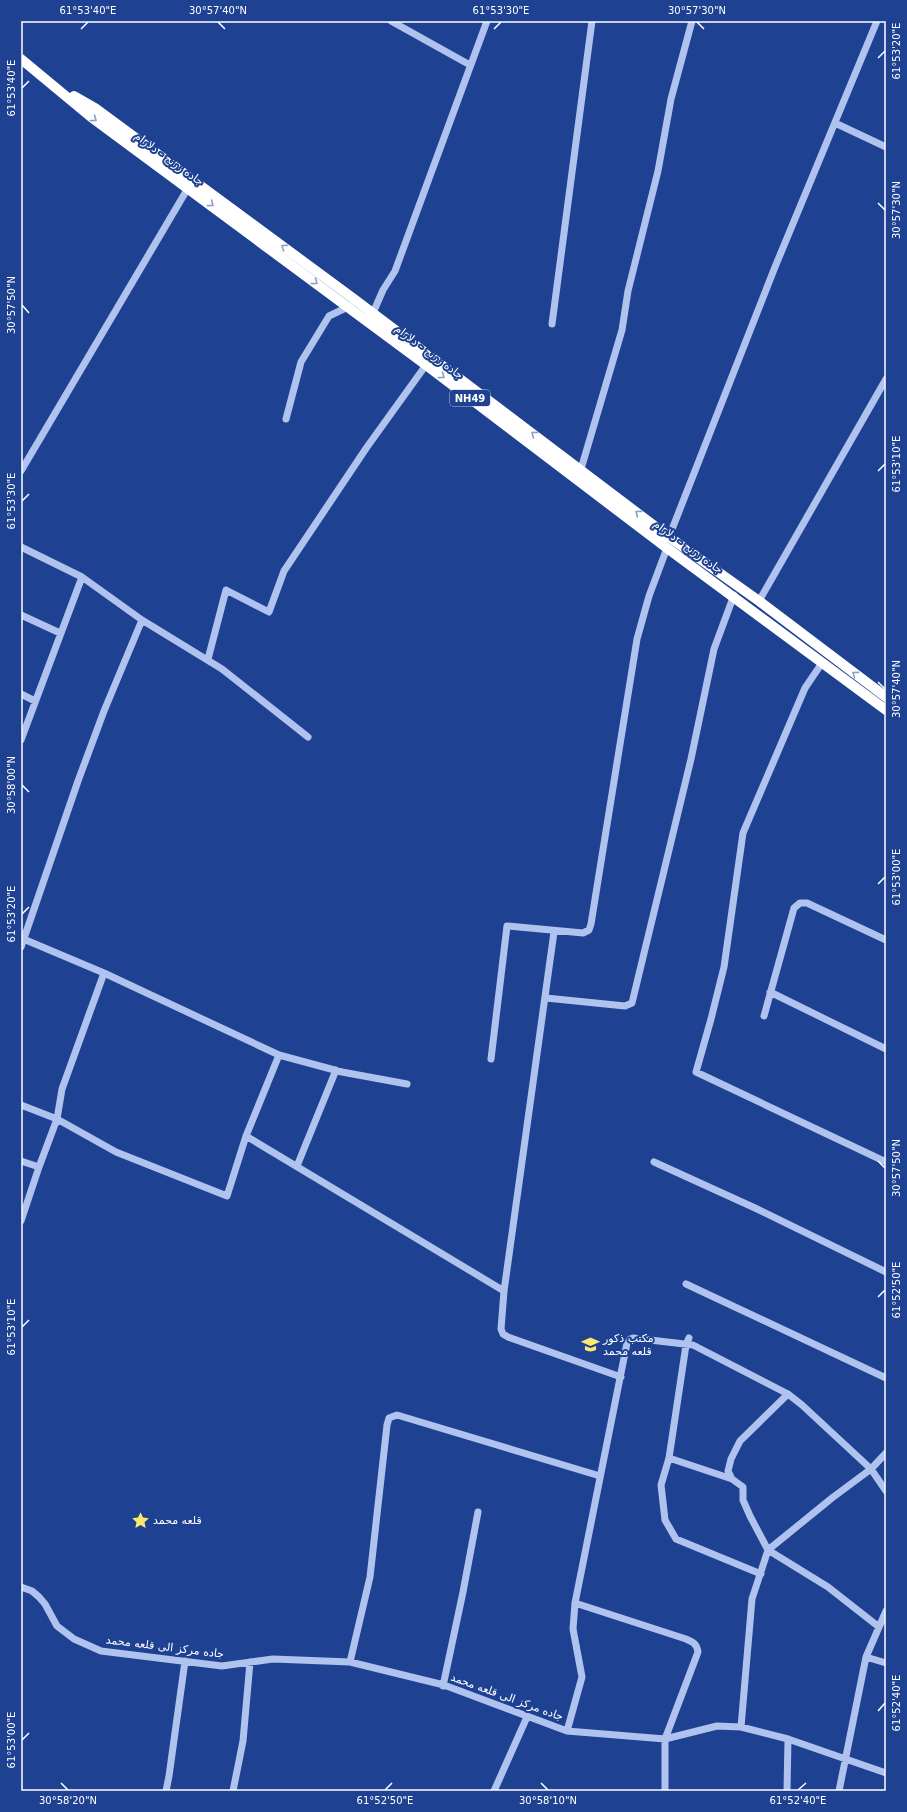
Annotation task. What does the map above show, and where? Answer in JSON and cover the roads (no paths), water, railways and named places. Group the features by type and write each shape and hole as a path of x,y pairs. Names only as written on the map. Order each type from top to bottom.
{"highway":[{"name":"جاده زرنج - دلارام","path":"21,59 90,116 188,188 352,303 373,313 581,469 669,537 822,663 886,710"},
{"name":"جاده زرنج - دلارام","path":"54,85 95,108 352,303 426,365 667,548 736,592 759,601 886,697"}],"street":[{"path":"391,21 470,65"},
{"path":"373,313 383,290 395,271 487,21"},
{"path":"552,324 592,21"},
{"path":"581,469 622,330 628,291 658,171 671,98 692,21"},
{"path":"669,537 775,267 877,21"},
{"path":"835,123 886,147"},
{"path":"21,471 188,188"},
{"path":"286,419 302,362 329,316 352,303"},
{"path":"208,660 226,590 269,612 284,571 367,447 426,365"},
{"path":"759,601 886,379"},
{"path":"21,547 82,577 142,620 222,669 308,737"},
{"path":"491,1059 507,926 554,932 583,933 589,930 637,639 649,596 667,548"},
{"path":"21,740 82,577"},
{"path":"546,998 625,1006 632,1003 691,759 714,649 736,592"},
{"path":"21,615 60,633"},
{"path":"142,620 104,711 22,942 104,973 279,1055 336,1070 407,1084"},
{"path":"822,663 805,688 743,833 724,967 696,1072 886,1162"},
{"path":"21,694 35,701"},
{"path":"764,1016 794,908 800,903 807,903 886,940"},
{"path":"554,932 546,998 504,1290 501,1329 503,1334 621,1377"},
{"path":"21,1220 57,1119 62,1088 104,973"},
{"path":"770,992 886,1048"},
{"path":"21,1105 57,1119 116,1152 227,1196 246,1136 279,1055"},
{"path":"297,1166 336,1070"},
{"path":"246,1136 504,1290"},
{"path":"21,1161 39,1167"},
{"path":"654,1162 756,1208 886,1272"},
{"path":"686,1284 886,1378"},
{"path":"567,1731 582,1677 573,1629 575,1603 627,1343 630,1340 633,1338 693,1345 788,1394 802,1405 871,1469 886,1490"},
{"path":"689,1338 686,1345 669,1458 661,1485 665,1520 676,1539 761,1574"},
{"path":"732,1479 728,1471 740,1440 788,1394"},
{"path":"350,1662 370,1577 389,1418 397,1415 600,1476"},
{"path":"741,1727 752,1599 768,1550 832,1498 871,1469 886,1453"},
{"path":"669,1458 732,1479 743,1487 743,1500 768,1550 828,1587 879,1628"},
{"path":"443,1686 478,1512"},
{"name":"جاده مرکز الی قلعه محمد","path":"21,1587 32,1591 39,1597 57,1626 74,1639 101,1651 222,1666 274,1659 350,1662 443,1686 444,1685 567,1731 665,1739 717,1726 741,1727 788,1739 886,1772"},
{"path":"575,1603 695,1643 698,1652 665,1739 665,1790"},
{"path":"839,1791 844,1759 866,1657 886,1611"},
{"path":"866,1657 886,1663"},
{"path":"166,1791 170,1776 185,1661"},
{"path":"233,1791 243,1740 250,1662"},
{"path":"494,1791 527,1717"},
{"path":"787,1791 788,1739"}],"place":[{"name":"مکتب ذکور قلعه محمد","path":"590,1344"},
{"name":"قلعه محمد","path":"140,1520"}]}
